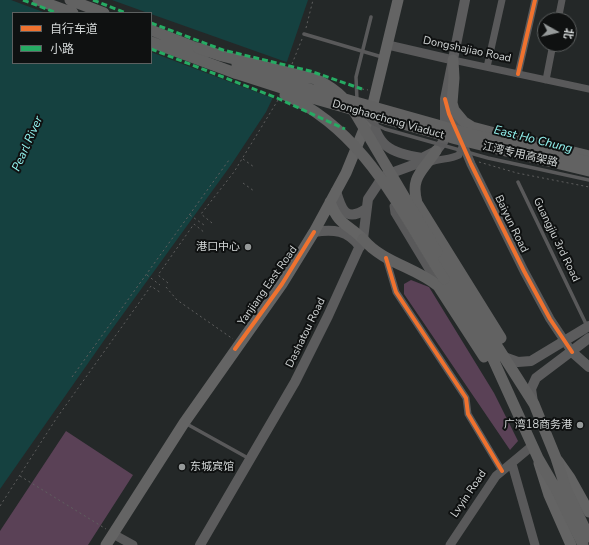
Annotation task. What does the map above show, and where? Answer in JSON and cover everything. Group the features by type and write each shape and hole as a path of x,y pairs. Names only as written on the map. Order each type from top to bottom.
{"highway":[{"path":"38,0 71,12"},
{"path":"70,0 101,12"},
{"path":"152,30 222,56 315,79 328,85 344,97 359,119 437,252 508,359 534,404 556,458 566,489 589,536"},
{"path":"152,42 236,69"},
{"path":"198,48 307,107 331,124 353,143 382,180 441,283 493,359 532,446 556,489 583,545"},
{"path":"453,60 454,110 464,122 477,129 589,156"},
{"name":"Donghaochong Viaduct","path":"236,69 424,121 589,162"},
{"name":"Donghaochong Viaduct","path":"236,69 319,100 456,139 589,171"},
{"path":"436,151 420,174 414,187 417,203 499,336 508,359"},
{"path":"362,243 386,258 441,283"}],"main road":[{"name":"Yanjiang East Road","path":"106,545 184,423 239,342 282,284 314,232 336,191 371,112 398,0"},
{"path":"371,112 373,128 377,137 391,149 422,158 436,151 445,134 445,99 465,0"},
{"name":"Dashatou Road","path":"200,545 295,382 362,243 368,199 386,175 424,161 436,151"},
{"path":"336,191 342,210 345,213 356,214 366,209"},
{"path":"330,202 338,219 362,243"},
{"path":"314,232 328,230 341,232 362,243"},
{"path":"508,359 525,363 532,361 588,327"},
{"path":"565,340 588,340"},
{"path":"534,404 531,389 536,378 548,367 588,340"},
{"name":"Baiyun Road","path":"572,352 589,367"},
{"path":"538,458 544,483 571,545"},
{"path":"556,458 570,478 589,512"}],"street":[{"path":"487,67 502,0"},
{"path":"518,74 535,0"},
{"path":"560,12 562,0"},
{"name":"Dongshajiao Road","path":"388,45 589,89"},
{"path":"546,80 551,52"},
{"name":"Baiyun Road","path":"445,99 449,114 471,164 550,320 572,352"},
{"path":"427,164 437,159 453,158 459,155 463,144"},
{"path":"417,203 414,199 407,198 394,204 393,210 441,283"},
{"path":"386,258 396,292 466,398 468,414 502,471"},
{"name":"Lvyin Road","path":"450,545 483,492 496,476 532,446"},
{"path":"512,464 535,545"},
{"path":"113,534 133,545"}],"lane":[{"name":"江湾专用高架路","path":"371,17 355,85 359,105 372,123 385,129 488,158 589,180"},
{"path":"304,34 384,57"},
{"name":"Guangjiu 3rd Road","path":"518,182 588,327"},
{"path":"184,423 250,459"}],"path":[{"path":"292,64 304,34 313,0"},
{"path":"212,224 201,214 243,158 279,97"},
{"path":"243,158 254,167"},
{"path":"72,377 229,160"},
{"path":"471,164 478,162 517,173 589,187"},
{"path":"243,183 254,191"},
{"path":"190,214 204,225"},
{"path":"168,283 158,275 194,224 205,233"},
{"path":"146,275 160,285"},
{"path":"0,506 56,418 151,286 161,293"},
{"path":"166,287 177,300 239,342"},
{"path":"20,476 113,534"}],"shaded area":[{"path":"411,280 429,287 494,393 518,441 510,450 404,294 404,284"},
{"path":"66,431 133,475 88,545 0,545 0,531"}],"water":[{"name":"Pearl River","path":"0,0 308,0 279,85 266,112 231,165 105,339 0,489"}],"pier":[{"path":"11,0 112,0 145,12 43,12"},
{"path":"152,14 289,63 275,99 152,52"}],"marked path":[{"path":"23,0 54,12"},
{"path":"93,0 123,12"},
{"path":"152,23 223,50 310,71 362,89"},
{"path":"152,49 277,98 345,129"}],"cycle path":[{"path":"518,74 535,0"},
{"path":"445,99 449,114 471,164 524,271 550,319 572,352"},
{"path":"235,349 282,284 314,232"},
{"path":"386,258 396,292 466,398 468,414 502,471"}],"place":[{"name":"港口中心","path":"248,247"},
{"name":"广湾18商务港","path":"580,425"},
{"name":"东城宾馆","path":"182,467"}],"water label":[{"name":"East Ho Chung","path":"533,140"}]}
